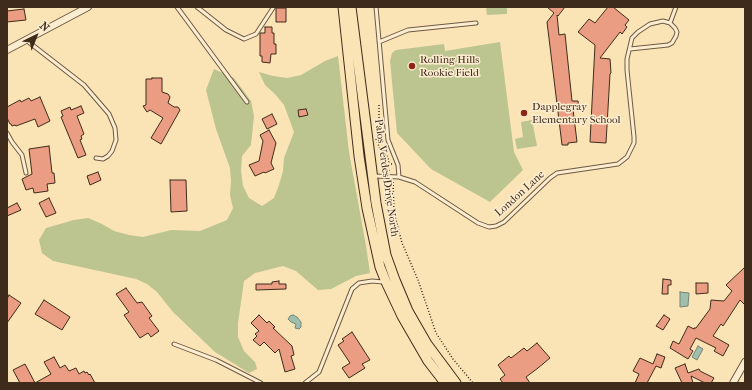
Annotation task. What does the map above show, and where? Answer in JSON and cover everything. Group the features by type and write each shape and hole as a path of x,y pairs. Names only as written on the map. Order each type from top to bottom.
{"main road":[{"name":"Palos Verdes Drive North","path":"343,7 359,156 367,208 379,262 427,344 456,383"},
{"name":"Palos Verdes Drive North","path":"351,7 372,176 390,281 402,316 428,361 445,383"},
{"path":"354,106 361,119 366,165 372,176 367,208"}],"street":[{"path":"7,50 88,7"},
{"path":"734,383 745,362"}],"lane":[{"path":"177,7 247,102"},
{"path":"197,7 226,30 244,39 256,34 273,8"},
{"path":"376,7 388,140 398,166 399,177"},
{"path":"630,49 661,46 672,42 677,32 670,23 676,7"},
{"name":"London Lane","path":"372,176 392,176 415,182 478,223 489,227 496,226 504,222 550,178 557,174 618,164 627,157 631,150 634,137 627,70 627,59 632,38 644,27 650,24 663,21 670,23"},
{"path":"379,42 408,30 476,23"},
{"path":"26,40 84,85 108,114 115,128 116,140 112,151 108,156 103,159 96,158"},
{"path":"7,133 22,155 26,173"},
{"path":"305,383 319,372 352,289 359,283 390,281"},
{"path":"174,344 216,360 261,383"}],"path":[{"path":"382,164 388,163 394,165"},
{"path":"392,176 394,212 402,243 418,280 436,333 452,359 473,383"},
{"path":"385,188 386,212"}],"green space":[{"path":"486,7 507,7 507,14 487,15"},
{"path":"500,42 514,152 523,170 490,202 431,169 397,133 390,61 392,53 396,50 444,44 445,51"},
{"path":"338,56 349,152 370,273 356,276 331,289 318,290 296,271 283,266 255,273 244,281 238,323 238,337 244,351 255,362 257,369 249,373 215,352 173,312 157,292 147,284 136,279 53,261 42,253 39,240 46,228 74,220 88,218 114,231 143,237 171,230 200,231 227,220 233,208 230,195 230,168 216,129 206,90 214,69 234,78 251,101 254,116 251,145 242,156 241,171 243,186 249,198 262,206 274,198 283,171 284,158 294,132 284,105 265,85 259,72 287,78 301,75 325,61"},
{"path":"532,120 537,146 517,149 515,139 523,137 521,122"}],"shaded area":[{"path":"680,292 689,293 688,306 680,307"},
{"path":"293,315 301,322 301,327 299,329 295,328 296,324 288,319"},
{"path":"698,346 703,349 697,360 692,357"}],"building":[{"path":"547,7 565,7 558,16 557,15 559,35 565,34 572,101 578,101 579,109 573,109 577,142 568,143 568,145 562,145 547,22 554,13"},
{"path":"608,7 613,7 629,20 625,25 627,27 622,34 620,32 600,58 610,59 611,73 606,143 590,142 595,45 578,32 589,19 595,23"},
{"path":"276,8 286,8 286,22 276,22"},
{"path":"24,9 26,20 7,22 7,11"},
{"path":"265,27 272,27 272,33 274,33 274,44 276,44 276,54 271,54 270,63 262,62 262,56 260,56 260,33 265,33"},
{"path":"162,78 162,92 168,94 170,97 168,103 174,107 178,107 180,110 161,144 151,138 163,118 150,110 147,112 143,106 146,105 146,79"},
{"path":"40,97 50,121 38,127 35,119 16,126 12,126 10,124 7,118 7,107 20,100 21,102 29,98 31,101"},
{"path":"81,106 84,113 77,116 84,134 81,136 82,139 80,140 86,155 78,158 61,117 63,116 61,111 70,107 71,110"},
{"path":"306,109 308,115 299,117 298,110"},
{"path":"272,114 277,124 267,129 262,119"},
{"path":"269,130 276,143 271,163 274,169 255,176 249,165 259,161 263,141 260,135"},
{"path":"49,146 52,173 54,173 55,183 47,184 48,191 34,193 33,188 26,190 22,179 32,174 29,149"},
{"path":"98,172 101,180 90,185 87,176"},
{"path":"170,180 186,180 187,211 171,212"},
{"path":"49,198 56,213 46,217 39,203"},
{"path":"17,203 21,210 7,216 7,208"},
{"path":"745,267 745,305 740,300 723,326 721,324 713,336 729,345 723,356 714,351 716,348 696,338 690,349 693,351 688,359 670,348 673,341 679,344 688,326 694,329 696,328 710,309 711,300 724,301 732,291 726,285"},
{"path":"663,279 671,280 671,285 668,285 668,294 662,294"},
{"path":"279,281 279,284 286,284 286,289 256,290 256,284 272,284 272,282"},
{"path":"696,283 708,283 708,293 696,294"},
{"path":"126,288 137,303 142,302 152,316 149,318 159,331 151,337 148,333 140,338 124,315 129,312 116,294"},
{"path":"9,295 21,303 7,323 7,299"},
{"path":"44,300 70,317 62,330 35,314"},
{"path":"259,315 267,323 269,321 275,327 273,328 292,346 294,355 291,356 295,369 285,372 279,349 275,353 264,342 260,346 253,340 257,336 255,334 259,331 251,323"},
{"path":"664,315 670,319 663,330 656,326"},
{"path":"352,332 370,360 362,364 365,368 349,378 342,368 350,363 338,345 344,341 342,339"},
{"path":"537,343 550,358 526,377 530,383 503,383 500,379 505,375 498,365 509,356 511,358 524,348 527,351"},
{"path":"657,354 665,357 661,368 656,366 647,383 635,383 639,374 633,371 640,358 653,364"},
{"path":"54,357 60,368 65,365 69,371 76,368 79,374 84,371 85,373 87,372 89,375 90,374 95,383 35,383 51,374 44,362"},
{"path":"25,364 35,383 20,383 13,370"},
{"path":"685,364 688,373 699,369 700,371 714,378 711,383 705,383 691,376 693,383 682,383 675,368"}],"place":[{"name":"Rolling Hills Rookie Field","path":"412,66"},
{"name":"Dapplegray Elementary School","path":"524,113"}]}
